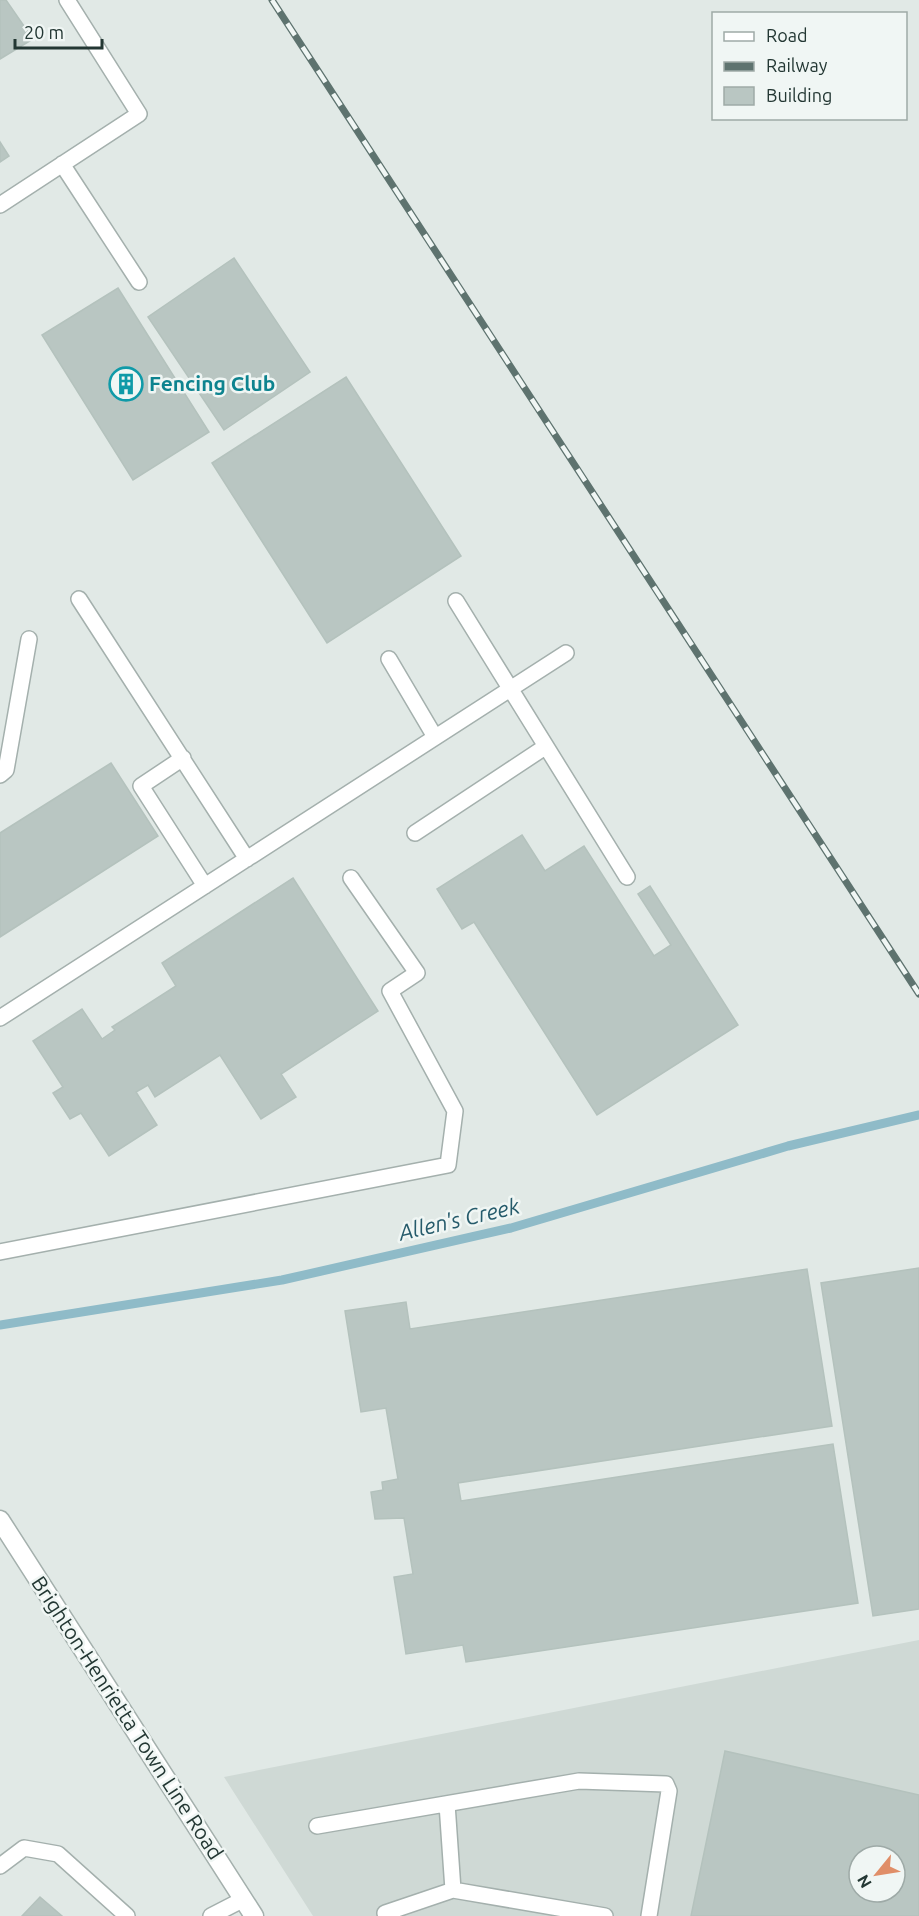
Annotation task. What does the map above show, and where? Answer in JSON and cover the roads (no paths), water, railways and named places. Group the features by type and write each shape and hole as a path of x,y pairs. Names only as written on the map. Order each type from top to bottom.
{"street":[{"name":"Brighton-Henrietta Town Line Road","path":"0,1520 254,1916"}],"lane":[{"path":"0,205 140,114 67,0"},
{"path":"62,164 139,282"},
{"path":"79,599 247,859"},
{"path":"456,601 627,877"},
{"path":"0,774 6,770 29,639"},
{"path":"0,1018 566,653"},
{"path":"389,659 435,737"},
{"path":"415,833 545,747"},
{"path":"183,758 141,786 205,886"},
{"path":"0,1252 448,1165 454,1110 390,992 417,973 351,878"},
{"path":"317,1826 579,1781 666,1785 669,1791 649,1916"},
{"path":"447,1804 453,1890"},
{"path":"0,1866 24,1848 58,1854 128,1916"},
{"path":"383,1915 453,1890 605,1916"},
{"path":"211,1916 244,1899"}],"waterway":[{"name":"Allen's Creek","path":"0,1325 282,1280 511,1228 788,1146 919,1115"}],"railway":[{"path":"272,0 919,994"}],"place":[{"name":"Fencing Club","path":"126,384"}]}
